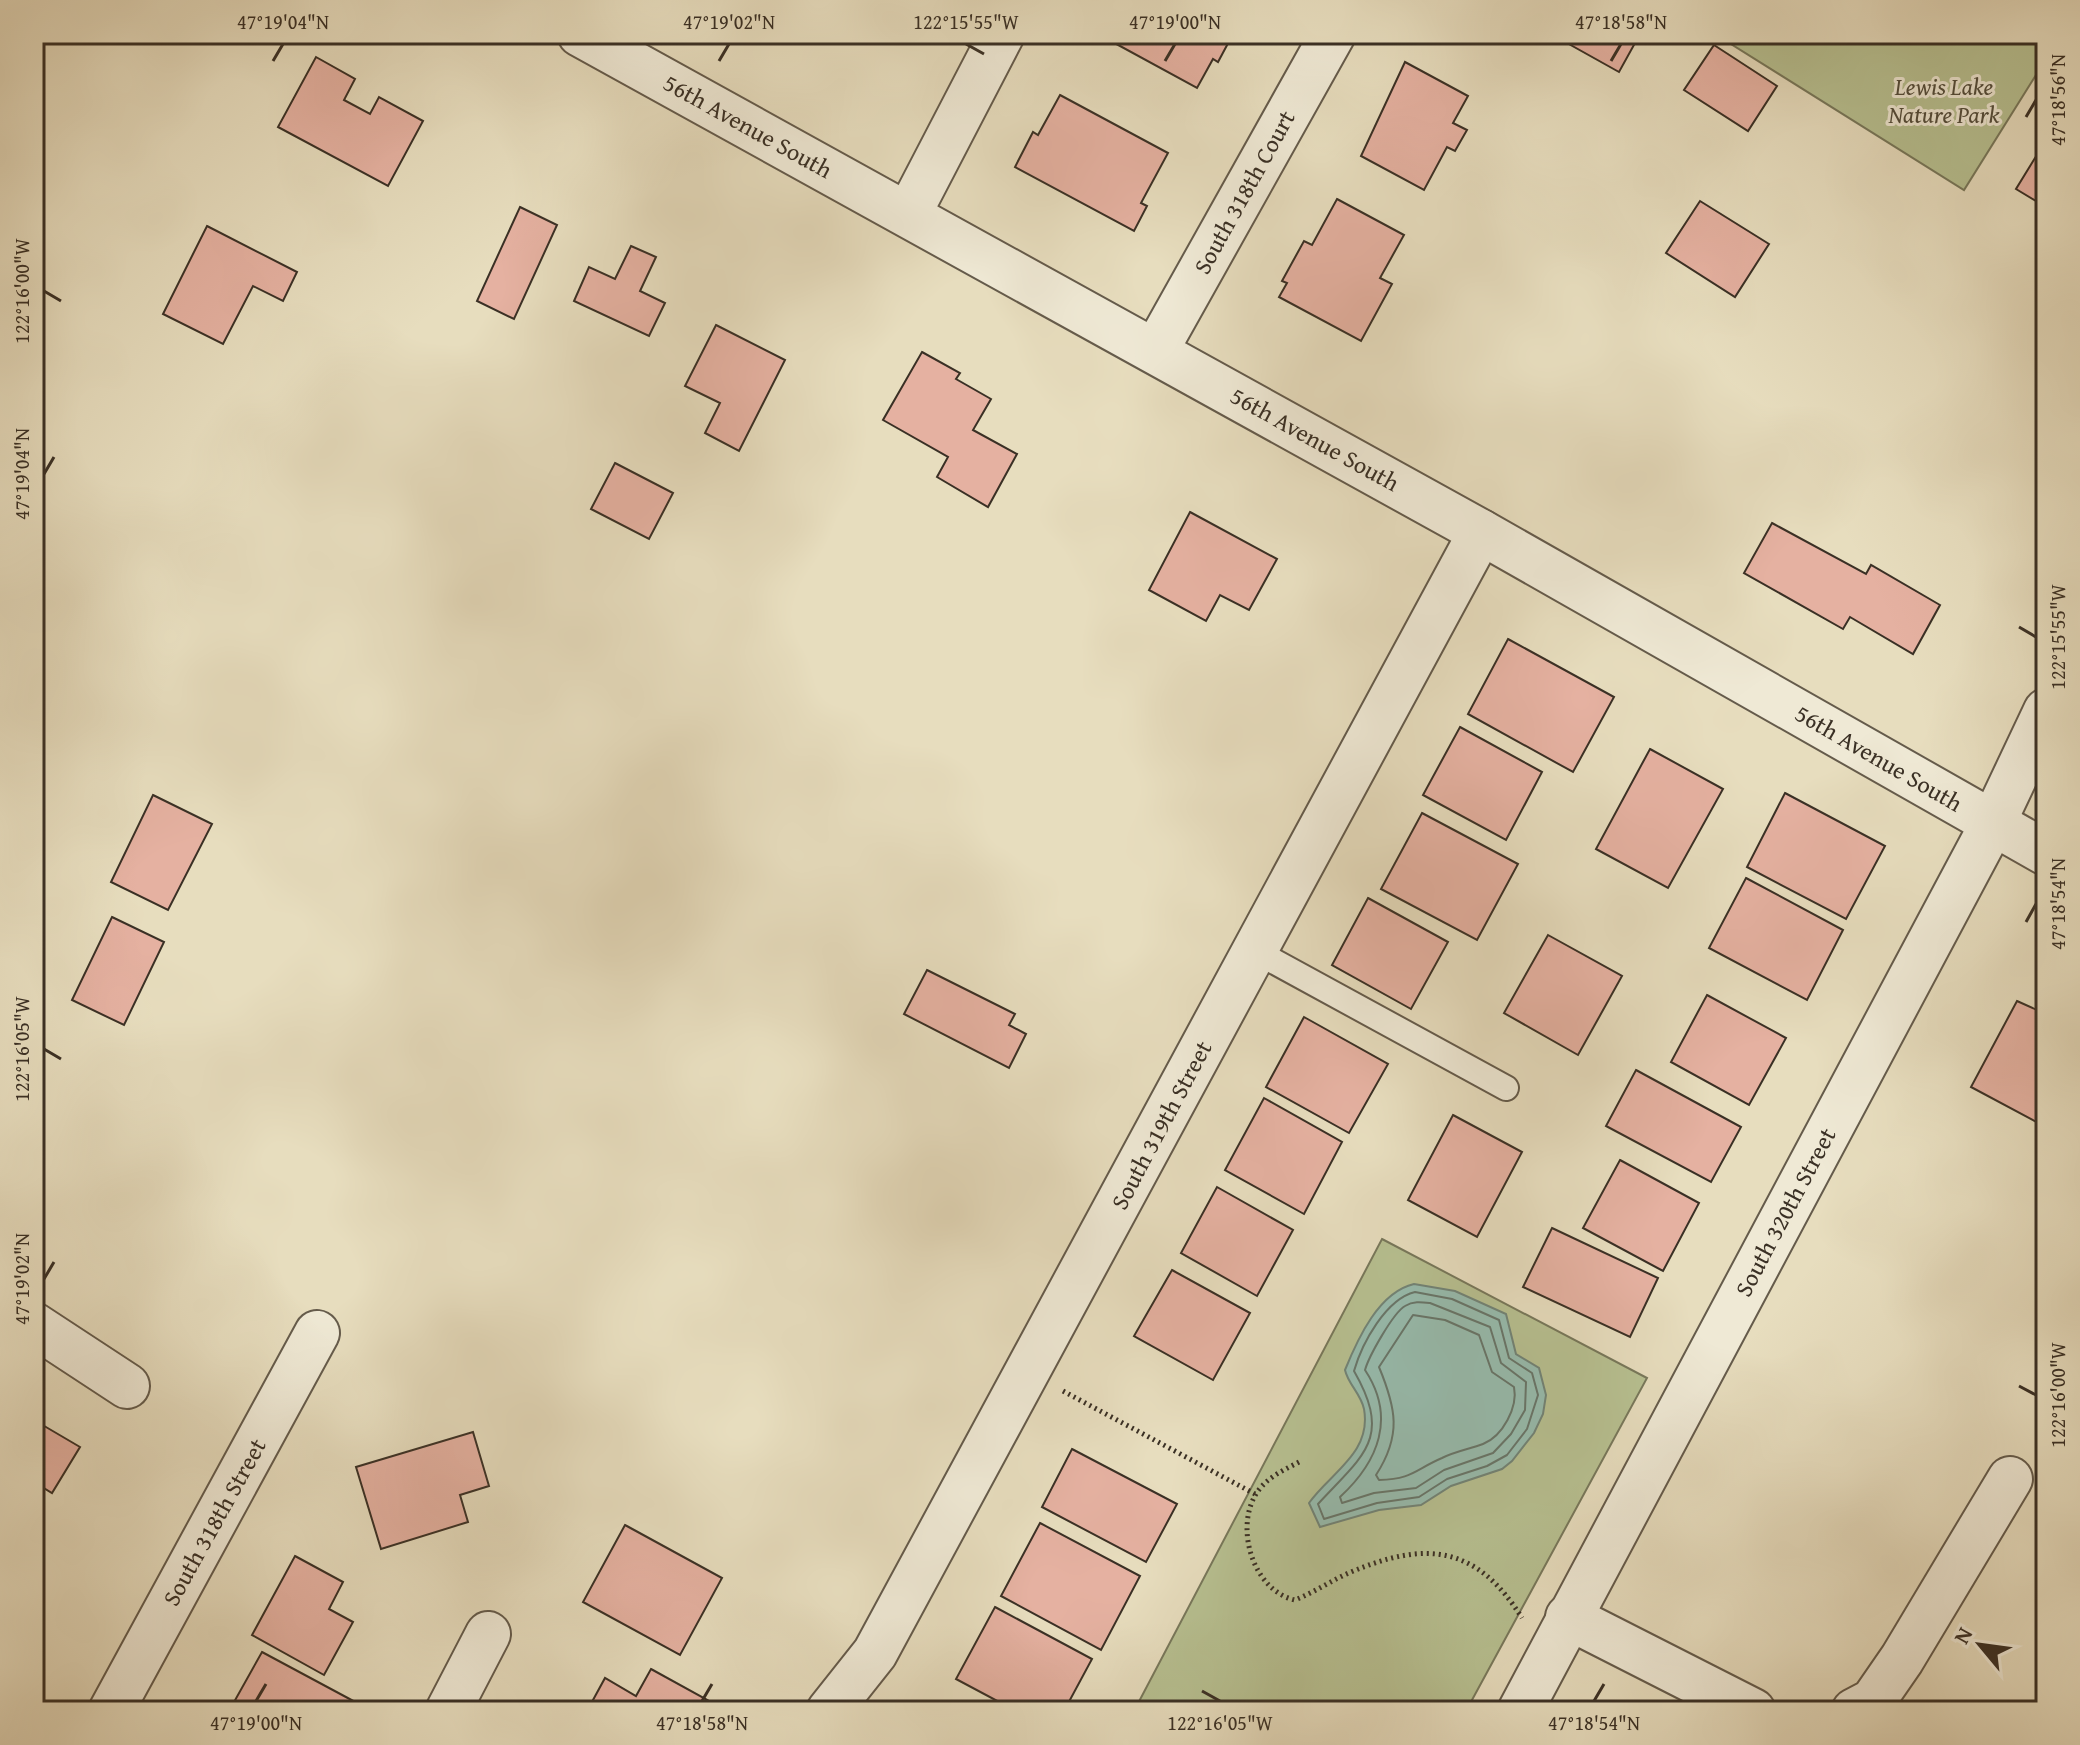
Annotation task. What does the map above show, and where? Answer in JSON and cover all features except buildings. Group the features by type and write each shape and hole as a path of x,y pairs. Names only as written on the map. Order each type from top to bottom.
{"street":[{"name":"56th Avenue South","path":"580,34 1156,350 2046,853"},
{"path":"909,213 1002,34"},
{"name":"South 318th Court","path":"1156,350 1333,34"},
{"name":"South 319th Street","path":"829,1711 875,1653 1481,532"},
{"name":"South 320th Street","path":"1520,1711 1993,823 2046,711"},
{"path":"34,1325 127,1386"},
{"name":"South 318th Street","path":"111,1711 317,1333"},
{"path":"1854,1711 1873,1701 1902,1659 2010,1479"},
{"path":"1563,1627 1753,1711"},
{"path":"448,1711 488,1634"}],"lane":[{"path":"1255,951 1506,1088"}],"path":[{"path":"1027,1372 1255,1494"},
{"path":"1299,1462 1266,1481 1255,1494 1248,1533 1253,1560 1265,1585 1287,1599 1295,1600 1351,1572 1400,1557 1415,1553 1444,1554 1476,1565 1505,1593 1522,1619 1563,1627"}],"green space":[{"name":"Lewis Lake Nature Park","path":"1715,34 2046,34 2046,59 1964,190"},
{"path":"1382,1239 1647,1378 1466,1711 1134,1711"}],"water":[{"path":"1414,1284 1455,1291 1506,1314 1516,1354 1539,1368 1546,1395 1543,1414 1534,1433 1502,1469 1451,1486 1421,1505 1379,1510 1320,1527 1309,1503 1356,1450 1365,1424 1364,1409 1345,1370 1363,1331 1380,1306 1390,1296"}]}
